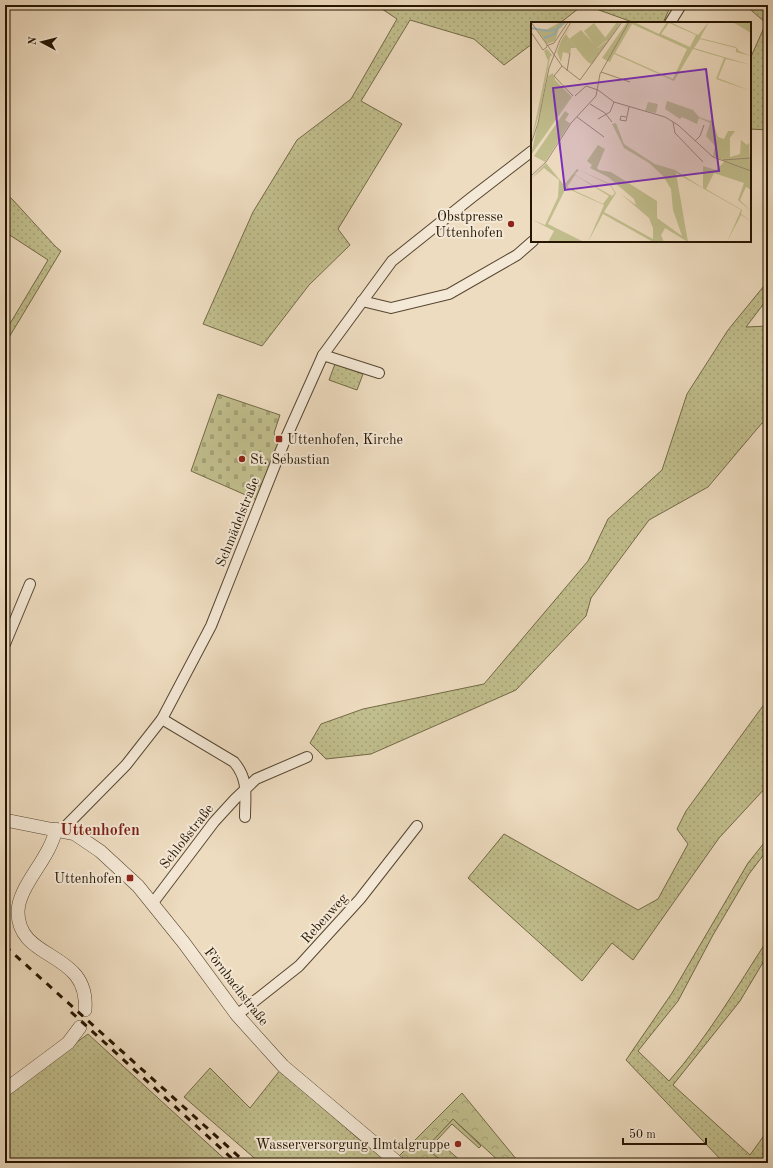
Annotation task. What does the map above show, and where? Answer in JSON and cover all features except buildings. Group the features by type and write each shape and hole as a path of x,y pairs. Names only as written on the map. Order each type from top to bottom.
{"street":[{"path":"671,22 681,5"},
{"name":"Schmädelstraße","path":"59,830 126,765 162,719 211,626 285,440 323,355 392,261 531,152"},
{"path":"362,301 390,308 449,294 517,255 532,242"},
{"path":"323,355 379,374"},
{"path":"5,644 30,584"},
{"path":"162,719 234,762 244,775 246,789 245,817"},
{"name":"Schloßstraße","path":"152,904 214,822 256,779 307,757"},
{"name":"Förnbachstraße","path":"5,820 59,830 85,839 100,851 138,886 237,1015 283,1066 398,1163"},
{"name":"Rebenweg","path":"237,1015 299,966 360,899 417,826"},
{"path":"59,830 47,854 23,894 20,903 19,920 23,930 35,946 72,969 79,979 84,991 85,1010"},
{"path":"5,1090 68,1043 80,1027"}],"green space":[{"path":"386,5 583,5 561,22 531,22 531,45 504,65 474,39 410,20 361,101 402,124 338,229 350,245 309,285 262,346 203,324 253,212 297,140 351,99 397,19 379,7"},
{"path":"585,5 671,5 663,22 632,22"},
{"path":"745,5 768,5 768,130 751,129 751,57 766,23"},
{"path":"5,194 12,199 61,251 5,344 5,332 48,260 5,232"},
{"path":"768,281 768,298 746,327 768,326 768,420 762,423 708,487 649,520 591,598 586,616 516,690 371,754 326,759 310,743 321,724 363,709 484,684 588,561 608,519 662,470 687,394 728,330"},
{"path":"335,364 363,374 357,390 329,380"},
{"path":"218,394 280,415 274,433 280,445 257,500 191,471"},
{"path":"768,699 768,785 719,838 633,960 612,943 582,981 468,878 504,834 638,910 658,899 688,844 677,829 686,811"},
{"path":"768,838 768,849 749,874 713,935 678,1001 638,1051 669,1081 709,1030 768,939 768,954 740,1001 673,1085 750,1155 768,1130 768,1148 760,1163 724,1163 626,1060 672,993 748,863"},
{"path":"88,1034 229,1163 5,1163 5,1094"},
{"path":"210,1068 250,1108 281,1069 363,1143 390,1163 260,1163 184,1097"},
{"path":"462,1093 517,1160 514,1163 501,1163 453,1119 426,1148 444,1163 407,1163 398,1157"},
{"path":"453,1119 481,1146 479,1148 452,1124 437,1140 463,1163 444,1163 425,1148"}],"railway":[{"path":"5,946 246,1163"},
{"path":"71,1012 237,1163"}],"place":[{"name":"Obstpresse Uttenhofen","path":"511,224"},
{"name":"Uttenhofen, Kirche","path":"279,439"},
{"name":"St. Sebastian","path":"242,459"},
{"name":"Uttenhofen","path":"130,878"},
{"name":"Wasserversorgung Ilmtalgruppe","path":"458,1144"}],"district":[{"name":"Uttenhofen","path":"100,829"}]}
